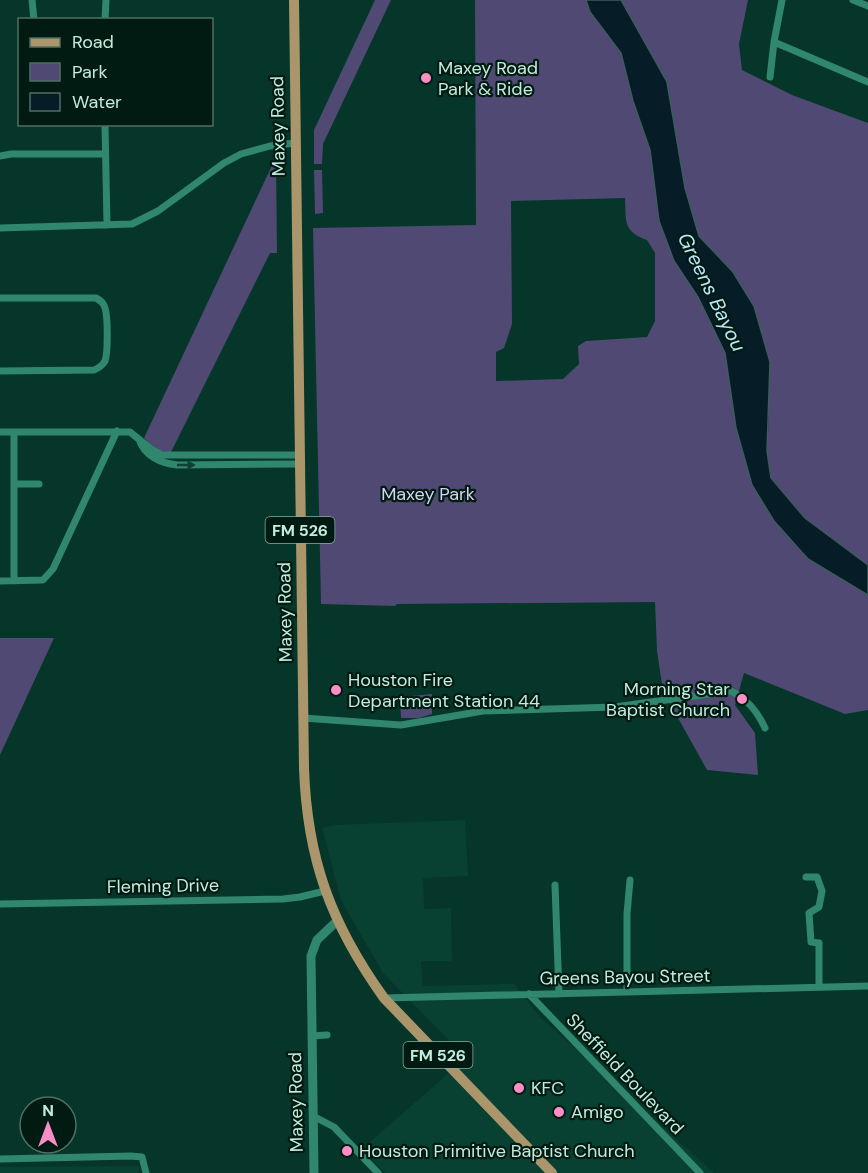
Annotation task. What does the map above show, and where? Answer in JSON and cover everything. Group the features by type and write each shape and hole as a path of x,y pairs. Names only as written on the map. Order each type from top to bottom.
{"main road":[{"name":"Maxey Road","path":"294,0 299,459 306,805 310,836 337,921"},
{"name":"FM 526","path":"337,921 362,968 384,998 552,1173"}],"street":[{"path":"32,0 34,18"},
{"path":"105,18 106,0"},
{"path":"770,77 782,0"},
{"path":"853,0 868,6"},
{"path":"774,42 868,82"},
{"path":"105,126 107,225"},
{"path":"0,228 132,224 158,211 224,163 241,154 270,146 295,143"},
{"path":"0,156 105,154"},
{"path":"0,298 96,298 105,307 106,319 106,360 101,367 94,370 0,371"},
{"path":"0,581 43,580 53,569 117,431"},
{"path":"0,432 130,432 156,453 162,455 234,455 299,459"},
{"path":"14,432 14,581"},
{"path":"139,439 141,446 151,456 166,464 234,465 299,459"},
{"path":"234,455 234,465"},
{"path":"15,484 39,484"},
{"path":"303,718 401,725 483,711 615,706 665,702 731,692 742,697 757,711 765,728"},
{"path":"806,878 818,877 822,891 819,907 809,913 811,942 819,943 819,987"},
{"path":"627,992 627,914 630,880"},
{"path":"555,885 559,994"},
{"name":"Fleming Drive","path":"0,904 283,899 326,891"},
{"name":"Maxey Road","path":"314,1173 311,956 317,940 337,921"},
{"name":"Greens Bayou Street","path":"384,998 868,986"},
{"name":"Sheffield Boulevard","path":"529,994 700,1173"},
{"path":"312,1036 327,1035"},
{"path":"313,1116 334,1127 378,1173"},
{"path":"0,1159 142,1157 146,1173"}],"shaded area":[{"path":"465,820 468,876 423,878 424,909 451,908 452,961 421,961 423,986 514,984 541,1018 714,1173 385,1173 363,1148 466,1058 383,973 341,900 322,828 335,825"},
{"path":"139,1166 139,1173 0,1173 0,1167"}],"green space":[{"path":"375,0 391,0 323,144 322,164 314,164 314,130"},
{"name":"Maxey Park","path":"475,0 586,0 590,12 621,53 633,101 650,150 659,221 674,260 698,297 725,353 736,428 752,485 850,583 868,595 868,710 845,714 744,673 735,705 755,733 758,775 707,770 663,691 657,651 655,602 397,604 395,606 321,604 313,228 476,225","holes":["625,198 627,225 639,237 647,240 655,253 655,321 647,337 586,341 578,346 579,364 563,379 496,381 496,352 504,348 512,324 511,201"]},
{"path":"621,0 748,0 739,44 742,70 792,95 868,123 868,565 805,518 771,478 767,451 769,416 733,272 699,236 685,188 667,82"},
{"path":"276,157 277,253 270,253 171,452 159,450 144,438"},
{"path":"314,170 322,170 323,213 315,214"},
{"path":"0,638 54,638 0,755"},
{"path":"432,694 432,714 419,718 401,718 400,697"}],"water":[{"name":"Greens Bayou","path":"586,0 621,0 667,82 685,188 699,236 733,272 754,306 770,362 767,451 771,478 805,518 868,565 868,595 808,559 774,521 752,485 736,428 725,353 698,297 674,261 659,221 650,150 633,101 621,53 590,12"}],"place":[{"name":"Maxey Road Park & Ride","path":"426,78"},
{"name":"Houston Fire Department Station 44","path":"336,690"},
{"name":"Morning Star Baptist Church","path":"742,699"},
{"name":"KFC","path":"519,1088"},
{"name":"Amigo","path":"559,1112"},
{"name":"Houston Primitive Baptist Church","path":"347,1151"}]}
